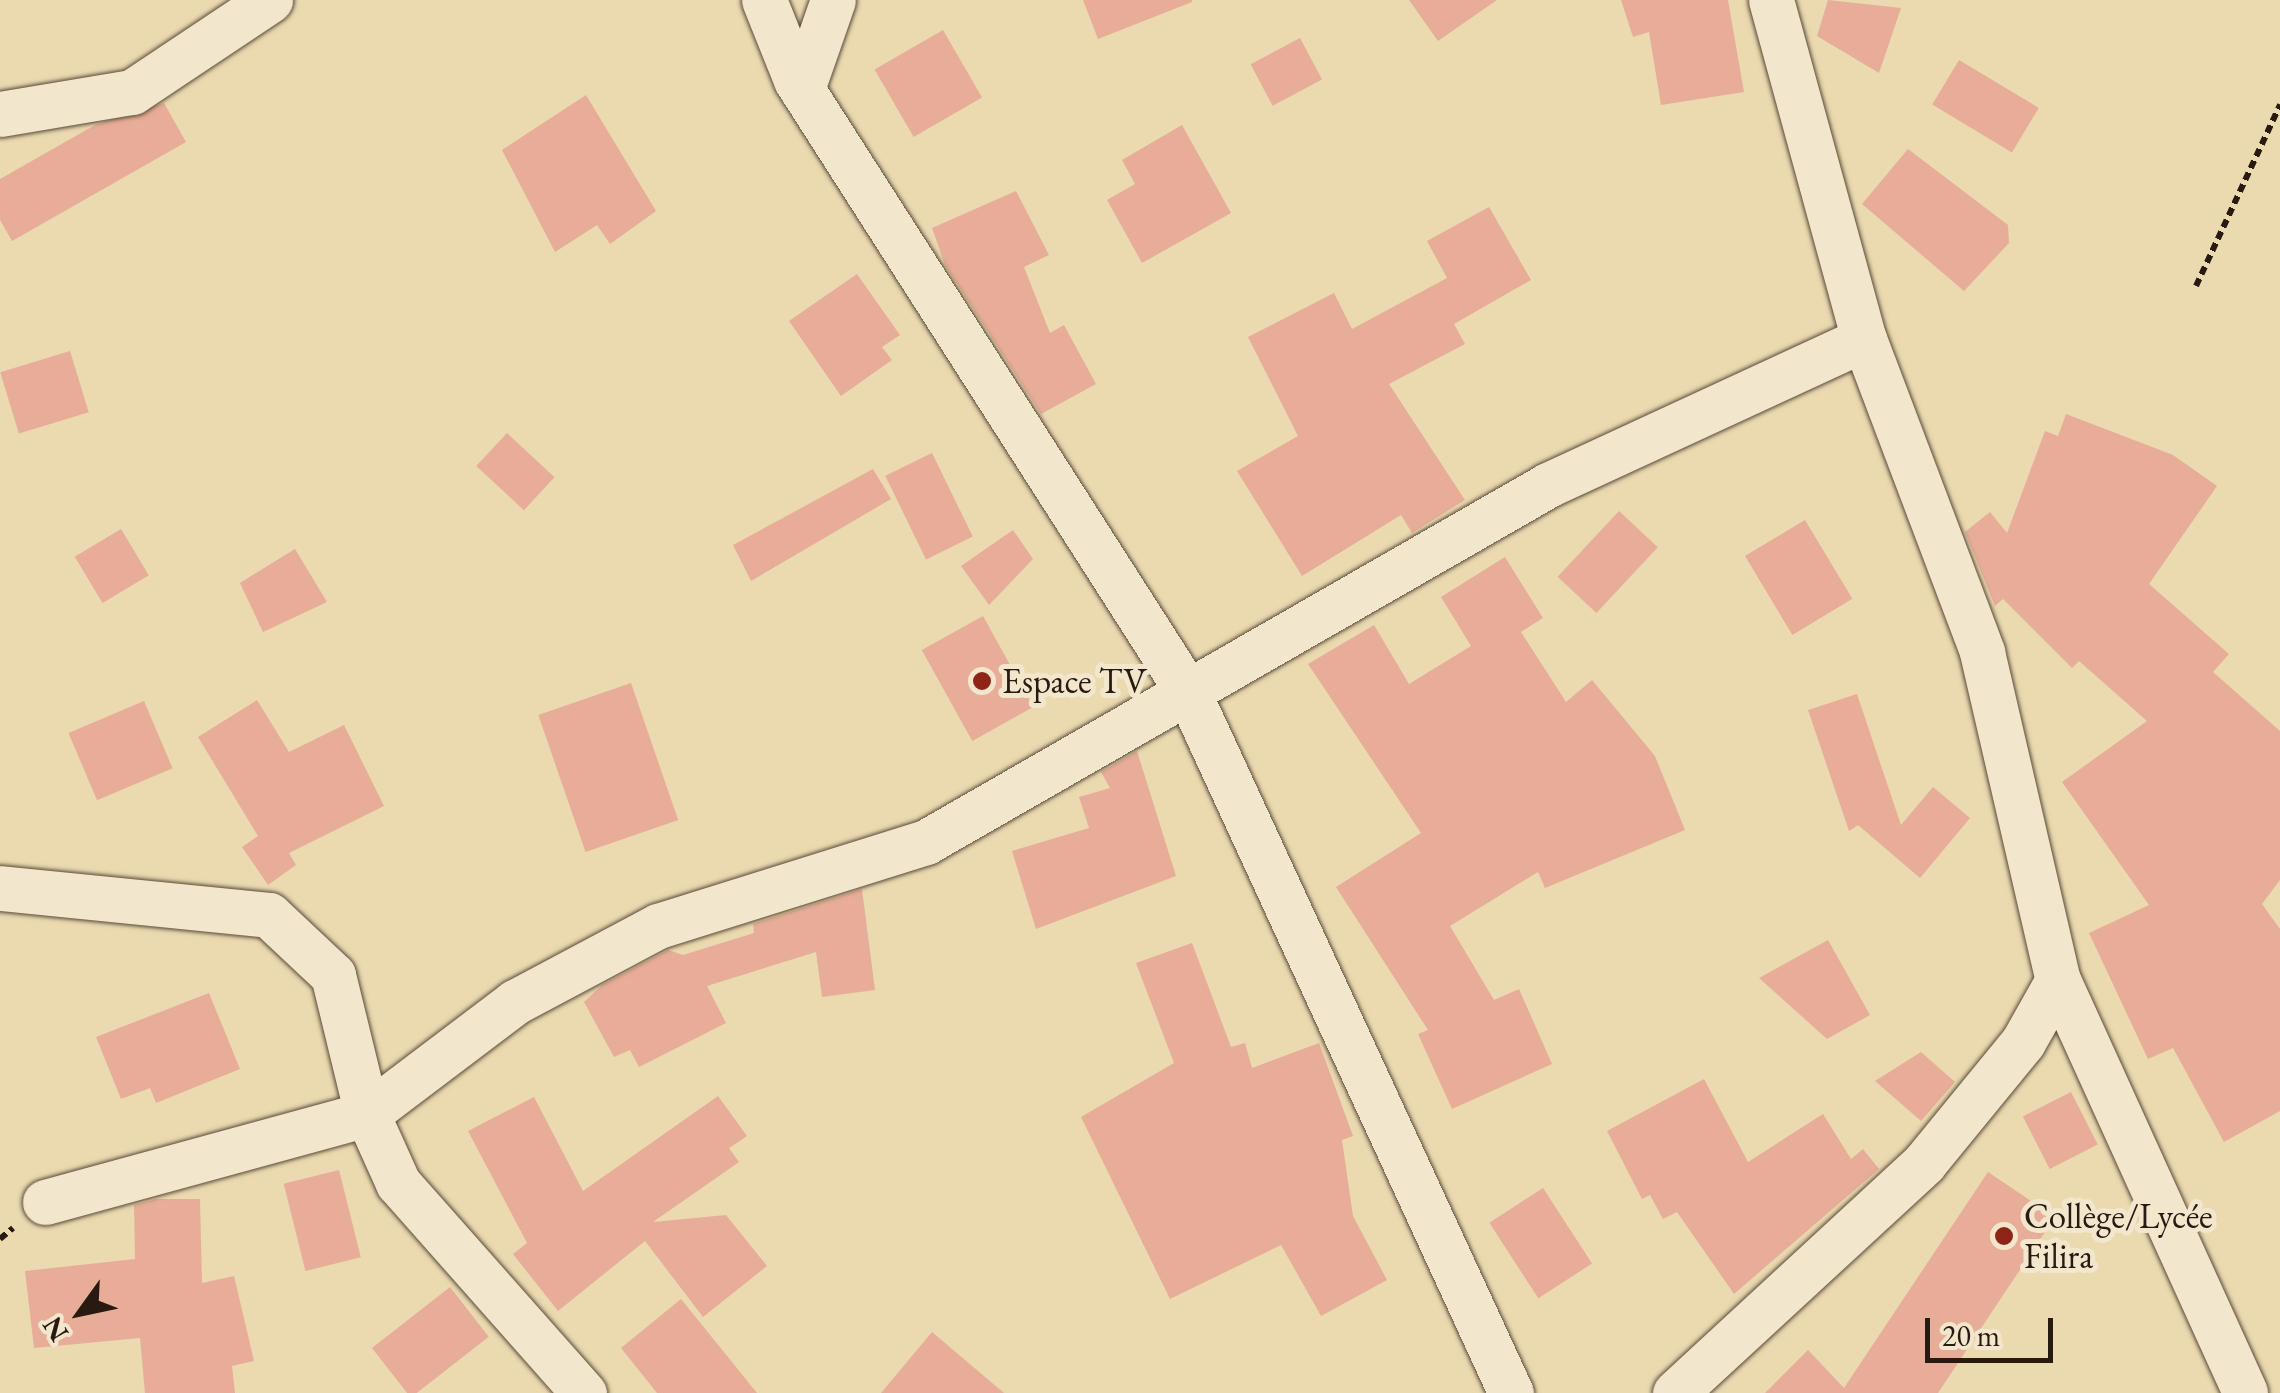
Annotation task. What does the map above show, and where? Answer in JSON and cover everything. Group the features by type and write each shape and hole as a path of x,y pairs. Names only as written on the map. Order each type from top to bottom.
{"street":[{"path":"0,114 132,92 270,0"},
{"path":"764,0 802,89 1189,694 1511,1393"},
{"path":"802,89 833,0"},
{"path":"1771,0 1864,339 1982,652 2058,980 2245,1393"},
{"path":"45,1202 367,1114 515,1002 658,926 926,842 1548,485 1864,339"},
{"path":"0,888 269,915 333,975 367,1114 398,1184 584,1393"},
{"path":"1676,1393 1924,1164 2023,1042 2058,980"}],"path":[{"path":"2196,286 2280,105"}],"building":[{"path":"1083,0 1192,0 1192,2 1098,39"},
{"path":"1409,0 1497,0 1438,41"},
{"path":"1621,0 1728,0 1744,92 1661,105 1649,32 1633,37"},
{"path":"1828,0 1901,8 1879,73 1817,36"},
{"path":"943,30 982,98 914,137 875,70"},
{"path":"1300,38 1322,79 1273,106 1251,64"},
{"path":"1959,60 2039,108 2012,152 1932,105"},
{"path":"586,95 656,211 610,244 597,225 555,252 502,150"},
{"path":"164,103 186,142 12,241 0,220 0,179 95,125"},
{"path":"1182,125 1231,213 1142,263 1107,200 1135,184 1122,160"},
{"path":"1908,149 2008,225 2009,243 1964,291 1862,204"},
{"path":"1016,191 1049,255 1024,267 1050,333 1064,325 1096,384 1041,414 945,265 932,228"},
{"path":"1489,207 1531,280 1454,324 1465,344 1389,384 1465,500 1412,533 1401,515 1302,576 1237,471 1298,436 1248,337 1334,293 1352,329 1447,278 1427,241"},
{"path":"857,274 900,335 882,347 892,360 841,396 789,321"},
{"path":"70,351 89,412 19,434 0,372"},
{"path":"2066,414 2173,455 2217,486 2149,584 2229,654 2213,672 2280,731 2280,880 2262,904 2280,929 2280,1111 2224,1142 2173,1048 2148,1059 2089,933 2149,905 2062,782 2147,721 2079,661 2072,668 2003,599 1995,606 1965,532 1990,512 2007,533 2045,431 2058,436"},
{"path":"507,433 555,477 524,510 476,466"},
{"path":"932,453 973,537 926,559 885,476"},
{"path":"873,469 891,499 751,581 733,545"},
{"path":"1619,511 1658,547 1596,613 1558,577"},
{"path":"1805,520 1852,599 1792,635 1745,556"},
{"path":"121,529 149,575 103,603 75,557"},
{"path":"1013,530 1033,559 989,605 961,566"},
{"path":"295,549 327,602 263,632 240,583"},
{"path":"1505,557 1543,618 1521,632 1566,702 1592,680 1655,756 1685,830 1545,888 1538,872 1450,926 1494,1000 1519,989 1552,1064 1452,1109 1418,1034 1428,1030 1336,887 1421,833 1308,664 1374,625 1409,684 1471,646 1441,597"},
{"path":"983,616 1033,707 972,741 922,650"},
{"path":"631,683 678,820 586,852 538,715"},
{"path":"1857,694 1901,825 1933,787 1970,818 1920,878 1858,825 1849,831 1808,710"},
{"path":"257,700 289,752 344,725 384,806 289,853 296,865 268,885 242,847 258,836 198,737"},
{"path":"144,701 173,768 97,800 69,733"},
{"path":"1137,751 1176,876 1036,929 1012,851 1089,828 1079,797 1110,788 1101,772"},
{"path":"862,889 875,990 822,997 816,952 707,986 726,1023 639,1067 630,1050 614,1057 584,1002 602,985 668,950 683,955 754,933 753,924"},
{"path":"1828,940 1870,1015 1827,1039 1759,978"},
{"path":"1192,943 1231,1047 1245,1043 1252,1068 1319,1043 1353,1136 1342,1140 1353,1216 1387,1280 1321,1316 1281,1245 1170,1299 1081,1117 1174,1063 1136,963"},
{"path":"209,993 240,1069 156,1103 150,1088 121,1099 96,1037"},
{"path":"1921,1052 1955,1082 1921,1121 1875,1081"},
{"path":"1704,1079 1748,1162 1823,1114 1851,1159 1863,1149 1879,1169 1734,1294 1677,1212 1663,1219 1650,1195 1642,1199 1607,1131"},
{"path":"2071,1092 2098,1145 2050,1169 2023,1117"},
{"path":"718,1096 747,1136 729,1148 739,1162 653,1222 726,1215 767,1266 703,1317 645,1241 558,1311 513,1254 527,1243 468,1131 534,1097 583,1191"},
{"path":"339,1170 361,1257 305,1271 284,1184"},
{"path":"1988,1172 2049,1213 2049,1226 1938,1393 1765,1393 1808,1350 1844,1388"},
{"path":"1543,1188 1592,1263 1538,1298 1489,1223"},
{"path":"156,1199 200,1199 202,1283 234,1276 254,1361 232,1366 235,1393 145,1393 140,1338 34,1348 25,1271 135,1259 134,1205"},
{"path":"450,1287 489,1337 417,1393 407,1393 372,1348"},
{"path":"681,1299 757,1393 657,1393 621,1348"},
{"path":"932,1332 1004,1393 881,1393"}],"place":[{"name":"Espace TV","path":"982,681"},
{"name":"Collège/Lycée Filira","path":"2004,1236"}]}
